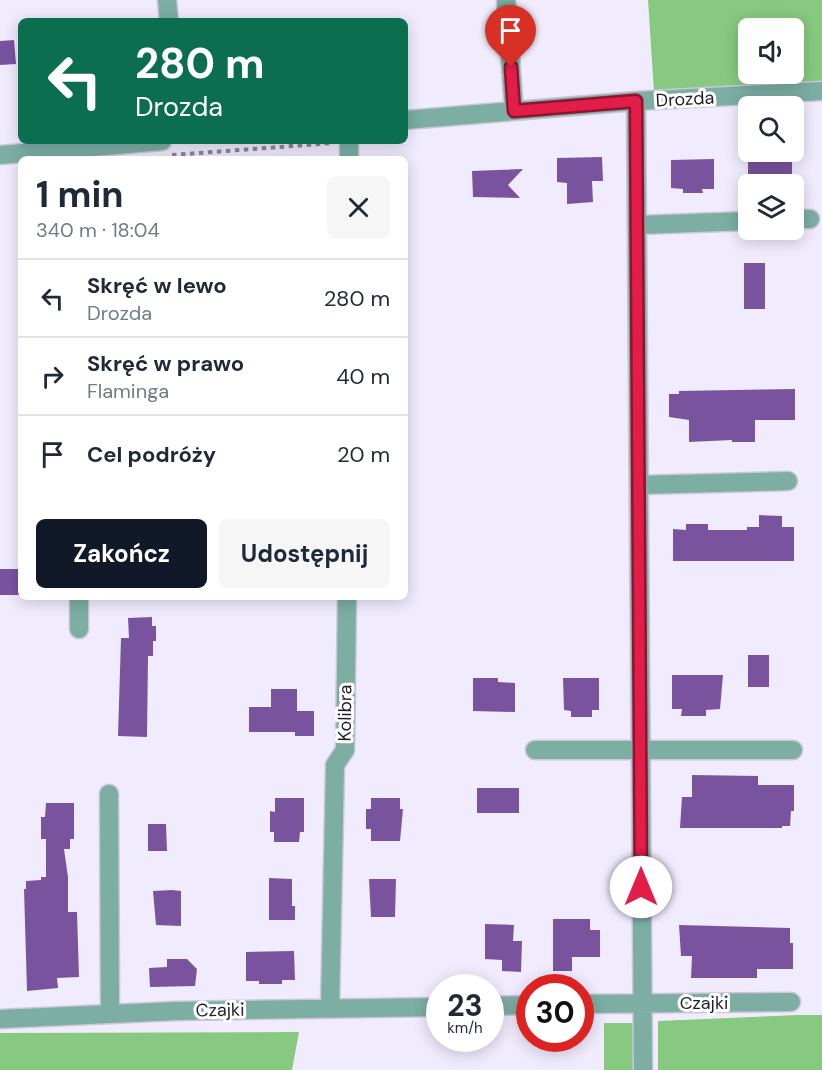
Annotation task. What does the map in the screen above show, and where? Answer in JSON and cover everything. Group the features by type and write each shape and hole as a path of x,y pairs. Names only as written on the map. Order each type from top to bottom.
{"street":[{"path":"167,0 169,18"},
{"path":"506,0 514,111"},
{"name":"Drozda","path":"408,120 636,101 822,91"},
{"path":"636,101 643,1070"},
{"path":"0,155 79,154 164,148"},
{"path":"638,225 738,221"},
{"path":"639,485 788,481"},
{"path":"79,600 79,629"},
{"name":"Kolibra","path":"330,1009 335,765 345,750 346,600"},
{"path":"535,750 793,750"},
{"path":"109,794 110,1014"},
{"name":"Czajki","path":"594,1004 791,1002"},
{"name":"Czajki","path":"0,1019 110,1014 426,1007"}],"path":[{"path":"164,148 270,144"}],"green space":[{"path":"648,0 822,0 822,83 804,84 804,18 738,18 738,84 803,84 654,92"},
{"path":"822,1015 822,1070 658,1070 658,1021"},
{"path":"604,1023 633,1023 634,1070 604,1070"},
{"path":"299,1032 292,1070 0,1070 0,1033"}],"building":[{"path":"14,40 16,64 0,65 0,41"},
{"path":"602,157 603,181 592,181 593,202 567,204 567,183 557,182 557,158"},
{"path":"714,159 714,189 702,189 703,193 683,193 683,189 671,188 671,160"},
{"path":"748,162 792,162 792,174 748,174"},
{"path":"523,169 508,185 520,198 473,197 472,171"},
{"path":"744,263 765,263 765,309 744,309"},
{"path":"795,389 795,420 755,420 755,442 732,442 732,440 689,442 689,420 669,417 669,394 679,394 679,391"},
{"path":"759,515 782,516 782,527 794,527 794,561 673,561 673,529 686,530 686,524 708,524 708,530 747,530 747,527 759,527"},
{"path":"0,569 18,569 18,595 0,595"},
{"path":"152,617 152,626 156,626 156,641 153,641 153,656 148,656 147,737 118,736 121,638 129,638 128,618"},
{"path":"748,655 769,655 769,687 748,687"},
{"path":"672,675 723,675 720,709 706,710 706,716 681,716 682,709 672,709"},
{"path":"473,678 498,678 498,682 515,683 515,712 473,711"},
{"path":"563,678 599,678 599,710 592,710 592,717 571,717 571,711 564,710"},
{"path":"271,689 297,689 297,711 314,711 314,736 295,736 295,732 249,732 249,707 271,707"},
{"path":"692,775 758,776 758,785 794,785 794,811 791,811 790,826 782,826 782,828 680,828 682,797 692,797"},
{"path":"477,788 519,788 519,813 477,813"},
{"path":"275,798 304,798 304,832 300,832 299,842 274,842 274,832 270,832 270,811 275,812"},
{"path":"371,798 400,798 400,809 403,809 400,841 371,841 371,829 366,829 366,809 371,809"},
{"path":"46,803 74,803 74,839 70,839 70,849 64,849 68,877 68,912 77,912 79,977 57,978 58,988 27,991 24,889 26,889 26,881 41,880 41,877 46,877 46,839 41,839 41,817 45,817"},
{"path":"148,824 166,824 167,851 148,851"},
{"path":"269,878 292,879 292,906 295,906 295,920 269,920"},
{"path":"369,879 396,879 395,917 371,917"},
{"path":"153,891 181,891 181,926 156,925"},
{"path":"553,919 590,919 590,930 600,930 600,957 572,957 572,971 553,971"},
{"path":"485,924 514,925 513,941 522,941 521,972 502,971 502,960 485,959"},
{"path":"679,925 790,928 790,943 793,943 793,969 757,969 757,978 691,978 692,956 681,956"},
{"path":"294,951 295,980 282,980 282,984 259,984 259,981 246,981 246,952"},
{"path":"167,959 187,959 197,969 195,986 150,987 149,968 167,967"}],"route":[{"path":"511,67 514,111 636,101 641,887"}]}
